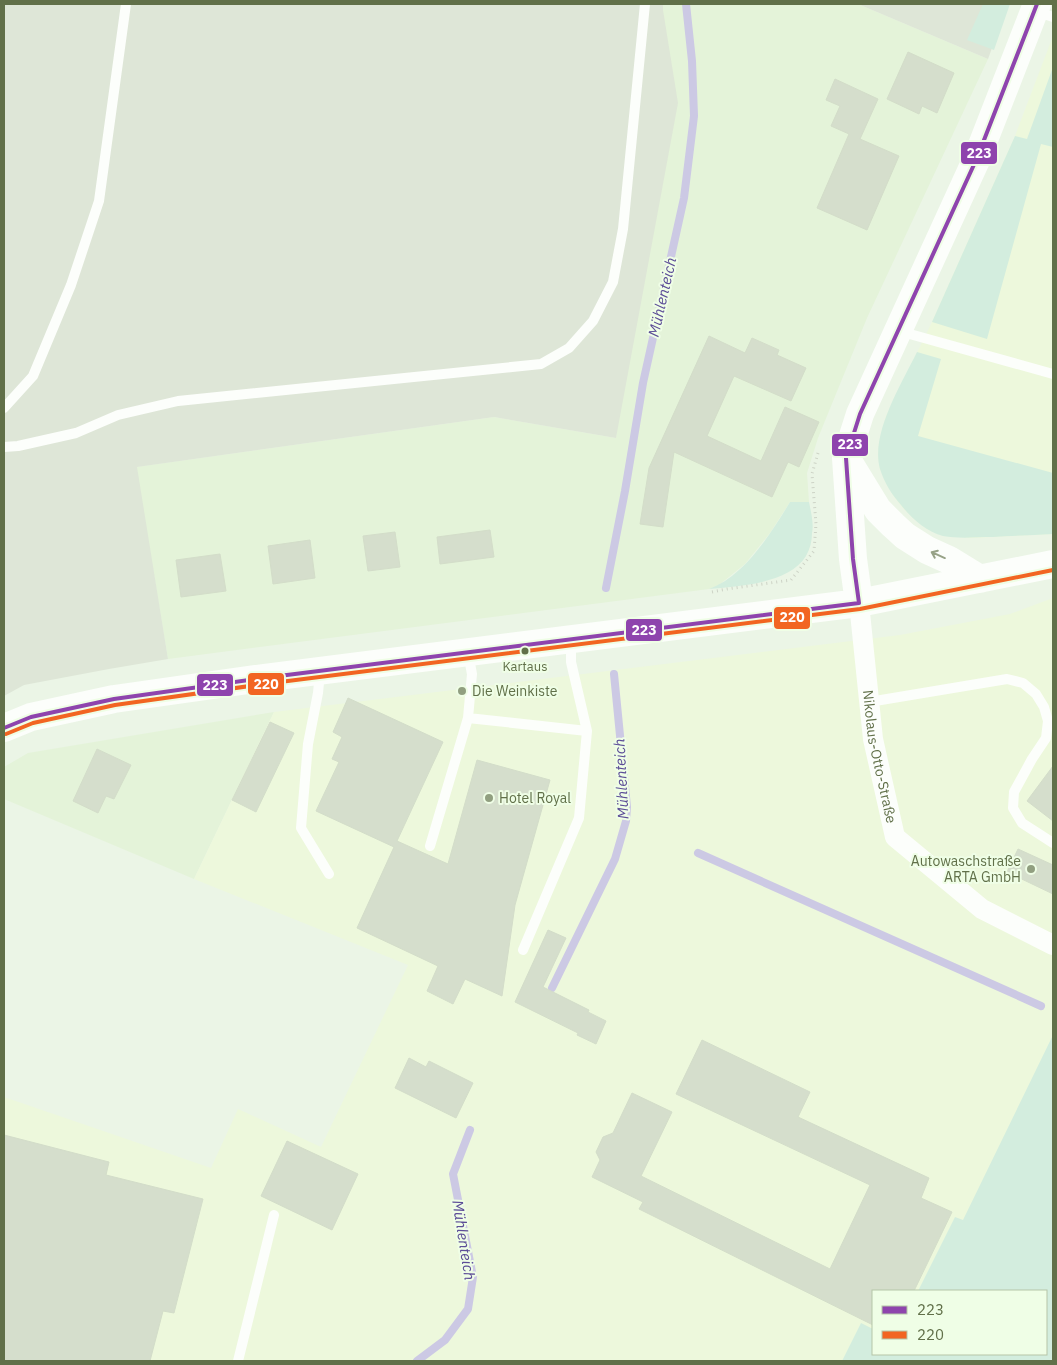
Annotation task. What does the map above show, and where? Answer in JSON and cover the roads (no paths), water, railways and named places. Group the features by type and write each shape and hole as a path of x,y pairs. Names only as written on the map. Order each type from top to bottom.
{"main road":[{"path":"859,603 853,559 846,458 860,414 977,158 1041,11"},
{"path":"846,458 878,510 905,536 980,578"},
{"path":"4,728 30,717 114,699 859,603 1053,564"}],"street":[{"name":"Nikolaus-Otto-Straße","path":"859,603 873,739 895,838 982,909 1053,945"}],"lane":[{"path":"4,408 33,376 71,285 99,201 126,4"},
{"path":"4,447 18,446 76,434 118,415 178,401 541,364 569,348 593,321 613,282 624,229 645,4"},
{"path":"898,331 1053,374"},
{"path":"523,950 579,818 587,731 571,662 570,639"},
{"path":"430,846 468,718 472,674 468,652"},
{"path":"320,671 318,693 308,744 301,828 329,874"},
{"path":"869,702 1006,679 1023,683 1036,694 1044,707 1048,721 1046,738 1014,792 1013,808 1022,823 1053,843"},
{"path":"468,718 587,731"},
{"path":"238,1361 274,1215"}],"waterway":[{"name":"Mühlenteich","path":"606,588 643,383 684,198 694,116 692,61 686,4"},
{"name":"Mühlenteich","path":"552,988 615,859 626,821 627,807 614,674"},
{"path":"698,853 1041,1006"},
{"name":"Mühlenteich","path":"417,1361 445,1340 468,1309 473,1277 453,1174 470,1130"}],"place":[{"name":"Kartaus","path":"525,651"},
{"name":"Die Weinkiste","path":"462,691"},
{"name":"Hotel Royal","path":"489,798"},
{"name":"Autowaschstraße ARTA GmbH","path":"1031,869"}]}
